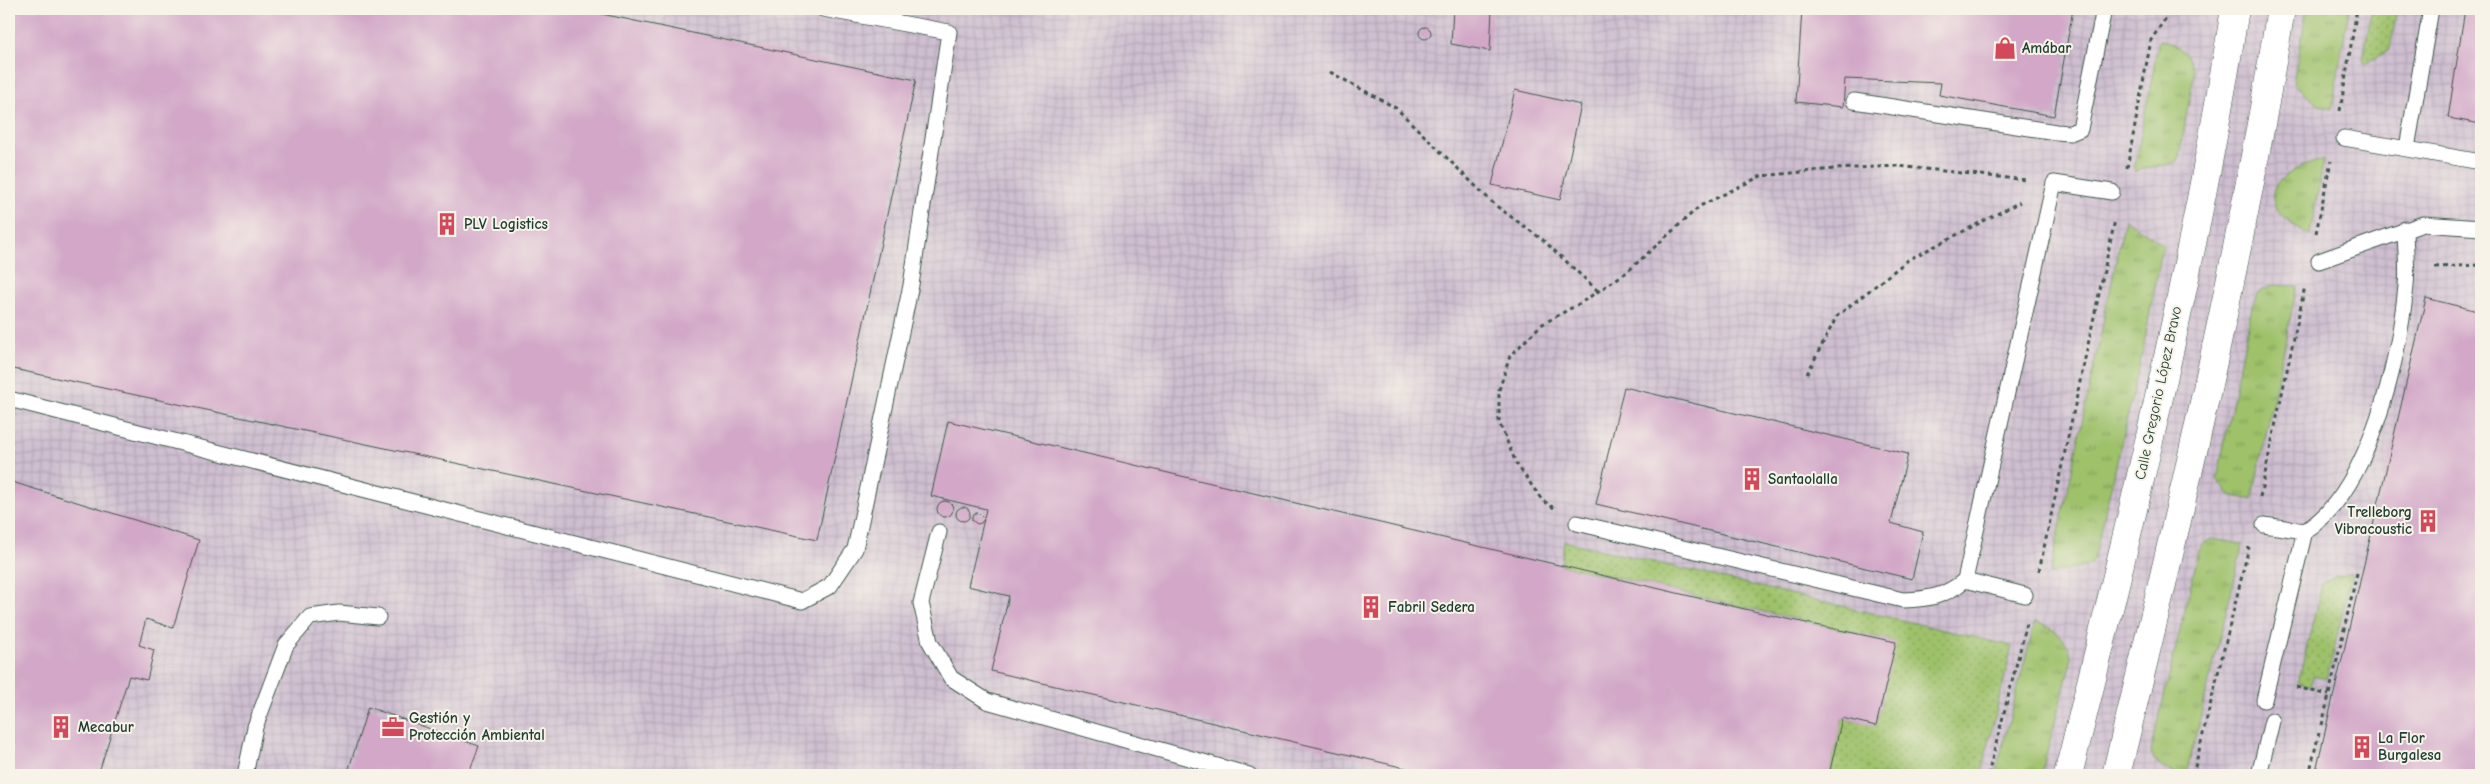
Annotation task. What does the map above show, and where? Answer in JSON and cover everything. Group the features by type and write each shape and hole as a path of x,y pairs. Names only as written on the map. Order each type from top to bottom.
{"main road":[{"name":"Calle Gregorio López Bravo","path":"2068,775 2138,489 2197,211 2235,9"},
{"path":"2116,775 2182,506 2237,254 2262,124 2281,9"}],"lane":[{"path":"9,399 802,601 830,586 855,549 911,285 949,32 823,9"},
{"path":"1854,101 2070,133 2080,129 2104,9"},
{"path":"2407,148 2431,9"},
{"path":"2344,138 2481,162"},
{"path":"1577,523 1903,600 1925,599 1949,593 1965,580 2054,183 2112,192"},
{"path":"2319,261 2423,224 2481,228"},
{"path":"2264,525 2305,531 2318,523 2362,460 2382,411 2406,285 2405,229"},
{"path":"2264,700 2305,531"},
{"path":"939,532 921,604 930,642 951,678 987,701 1249,775"},
{"path":"1965,580 2025,595"},
{"path":"244,775 255,727 286,645 310,617 339,613 378,617"},
{"path":"2259,775 2272,721"}],"path":[{"path":"2126,170 2151,40 2172,9"},
{"path":"2339,117 2357,9"},
{"path":"1330,72 1396,108 1495,205 1542,240 1598,291"},
{"path":"2314,240 2332,155"},
{"path":"1577,523 1542,500 1516,463 1499,422 1499,390 1510,356 1541,325 1627,272 1700,206 1761,176 1834,169 1898,166 2054,183"},
{"path":"1807,374 1837,316 1901,266 2054,183"},
{"path":"2039,574 2117,214"},
{"path":"2259,504 2306,279"},
{"path":"2193,775 2250,542"},
{"path":"2322,725 2357,574"},
{"path":"1988,775 2028,620"},
{"path":"2296,687 2329,695"},
{"path":"2309,775 2319,733"}],"shaded area":[{"path":"9,9 2481,9 2481,775 9,775"}],"green space":[{"path":"2307,9 2349,9 2332,109 2318,105 2293,83"},
{"path":"2372,9 2397,9 2390,50 2365,63 2363,59"},
{"path":"2159,40 2177,46 2190,61 2194,74 2178,162 2134,171"},
{"path":"2324,159 2310,235 2285,218 2274,202 2273,194 2276,185 2289,173"},
{"path":"2125,219 2163,245 2141,359 2094,560 2088,566 2050,574"},
{"path":"2273,285 2297,286 2252,500 2229,495 2217,479 2252,306 2258,293"},
{"path":"2211,539 2243,544 2186,775 2164,769 2156,762 2151,751 2199,551 2203,544"},
{"path":"1564,541 2012,646 1981,775 1829,775 1842,718 1876,726 1895,642 1561,565"},
{"path":"2352,573 2327,679 2313,676 2311,686 2298,683 2322,584 2336,576"},
{"path":"2035,622 2048,627 2064,639 2072,658 2041,775 1995,775"}],"building":[{"name":"PLV Logistics","path":"9,9 578,9 916,80 817,540 9,368"},
{"path":"1453,9 1492,9 1490,51 1451,44"},
{"path":"1802,9 2073,9 2054,116 1939,95 1941,83 1845,79 1843,107 1796,102"},
{"path":"2465,9 2481,9 2481,124 2448,118"},
{"path":"1423,27 1427,27 1431,33 1427,39 1423,39 1419,35 1419,31"},
{"path":"1515,90 1581,105 1560,200 1492,185"},
{"name":"Trelleborg Vibracoustic","path":"2426,298 2481,312 2481,775 2315,775"},
{"name":"Santaolalla","path":"1624,387 1908,454 1891,523 1923,532 1912,579 1596,504"},
{"name":"Fabril Sedera","path":"948,421 1783,618 1896,642 1876,726 1842,718 1829,775 1435,775 991,671 1009,596 968,586 984,519 981,523 977,524 972,520 972,516 978,512 984,518 986,509 931,496"},
{"path":"9,481 199,540 173,628 146,619 139,645 154,650 147,680 129,676 98,775 9,775"},
{"path":"945,501 953,509 945,517 937,509"},
{"path":"960,507 966,507 970,514 966,521 960,521 956,517 956,511"},
{"name":"Gestión y Protección Ambiental","path":"368,707 479,746 468,775 347,775"}],"place":[{"name":"Amábar","path":"2005,48"},
{"name":"PLV Logistics","path":"447,224"},
{"name":"Santaolalla","path":"1752,479"},
{"name":"Trelleborg Vibracoustic","path":"2428,521"},
{"name":"Fabril Sedera","path":"1371,607"},
{"name":"Mecabur","path":"61,727"},
{"name":"Gestión y Protección Ambiental","path":"393,727"},
{"name":"La Flor Burgalesa","path":"2362,747"}]}
